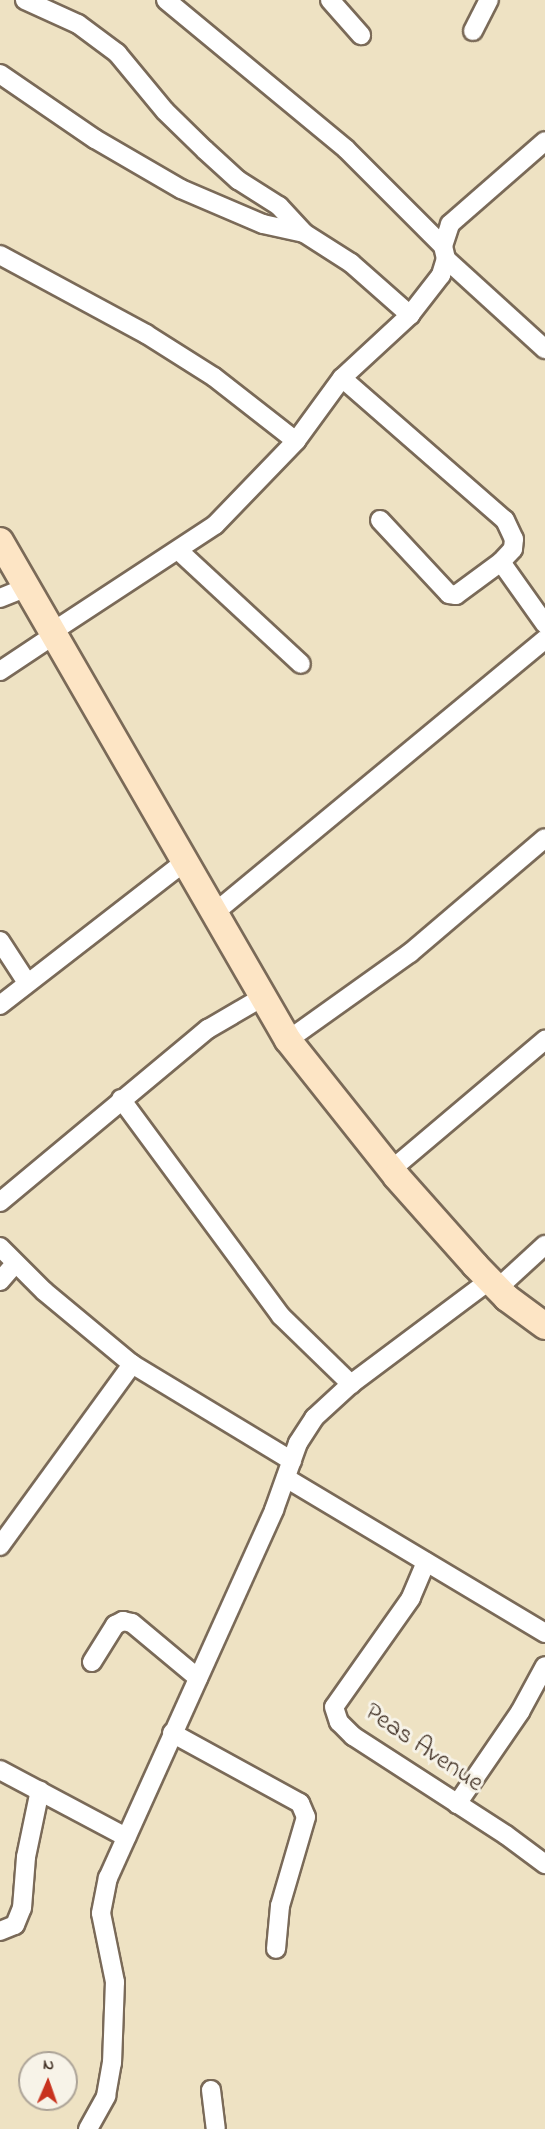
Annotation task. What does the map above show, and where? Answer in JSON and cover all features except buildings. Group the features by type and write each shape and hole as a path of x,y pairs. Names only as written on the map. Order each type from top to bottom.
{"street":[{"path":"25,0 78,24 117,52 205,150 238,180 279,206 304,233 351,263 410,315"},
{"path":"166,0 346,149 444,253 543,345"},
{"path":"330,0 361,34"},
{"path":"473,31 489,0"},
{"path":"0,75 95,139 181,189 263,224 304,233"},
{"path":"0,671 53,633 216,525 296,441 342,378 410,315 441,275 450,225 545,141"},
{"path":"0,255 146,334 214,377 296,441"},
{"path":"342,378 505,520 514,539 513,549 501,562 456,595 449,594 380,520"},
{"path":"0,541 183,863 288,1040 391,1170 494,1284 545,1326"},
{"path":"179,551 301,664"},
{"path":"501,562 545,624"},
{"path":"0,598 27,587"},
{"path":"213,914 545,639"},
{"path":"288,1040 410,953 545,838"},
{"path":"0,1005 26,981 183,863"},
{"path":"0,941 26,981"},
{"path":"2,1197 208,1029 261,998"},
{"path":"391,1170 545,1040"},
{"path":"121,1099 281,1316 351,1384"},
{"path":"88,2129 106,2096 112,2063 115,1982 101,1913 108,1878 289,1469 314,1418 351,1384 494,1284 545,1245"},
{"path":"0,1247 15,1264 132,1364 426,1562 545,1633"},
{"path":"0,1281 15,1264"},
{"path":"0,1546 132,1364"},
{"name":"Peas Avenue","path":"426,1562 411,1598 334,1707 339,1722 353,1736 545,1864"},
{"path":"92,1662 115,1625 123,1621 132,1623 198,1678"},
{"path":"457,1804 520,1712 545,1666"},
{"path":"172,1733 300,1803 306,1817 280,1906 276,1949"},
{"path":"0,1770 126,1837"},
{"path":"0,1931 15,1925 22,1908 26,1857 40,1790"},
{"path":"211,2090 216,2129"}]}
